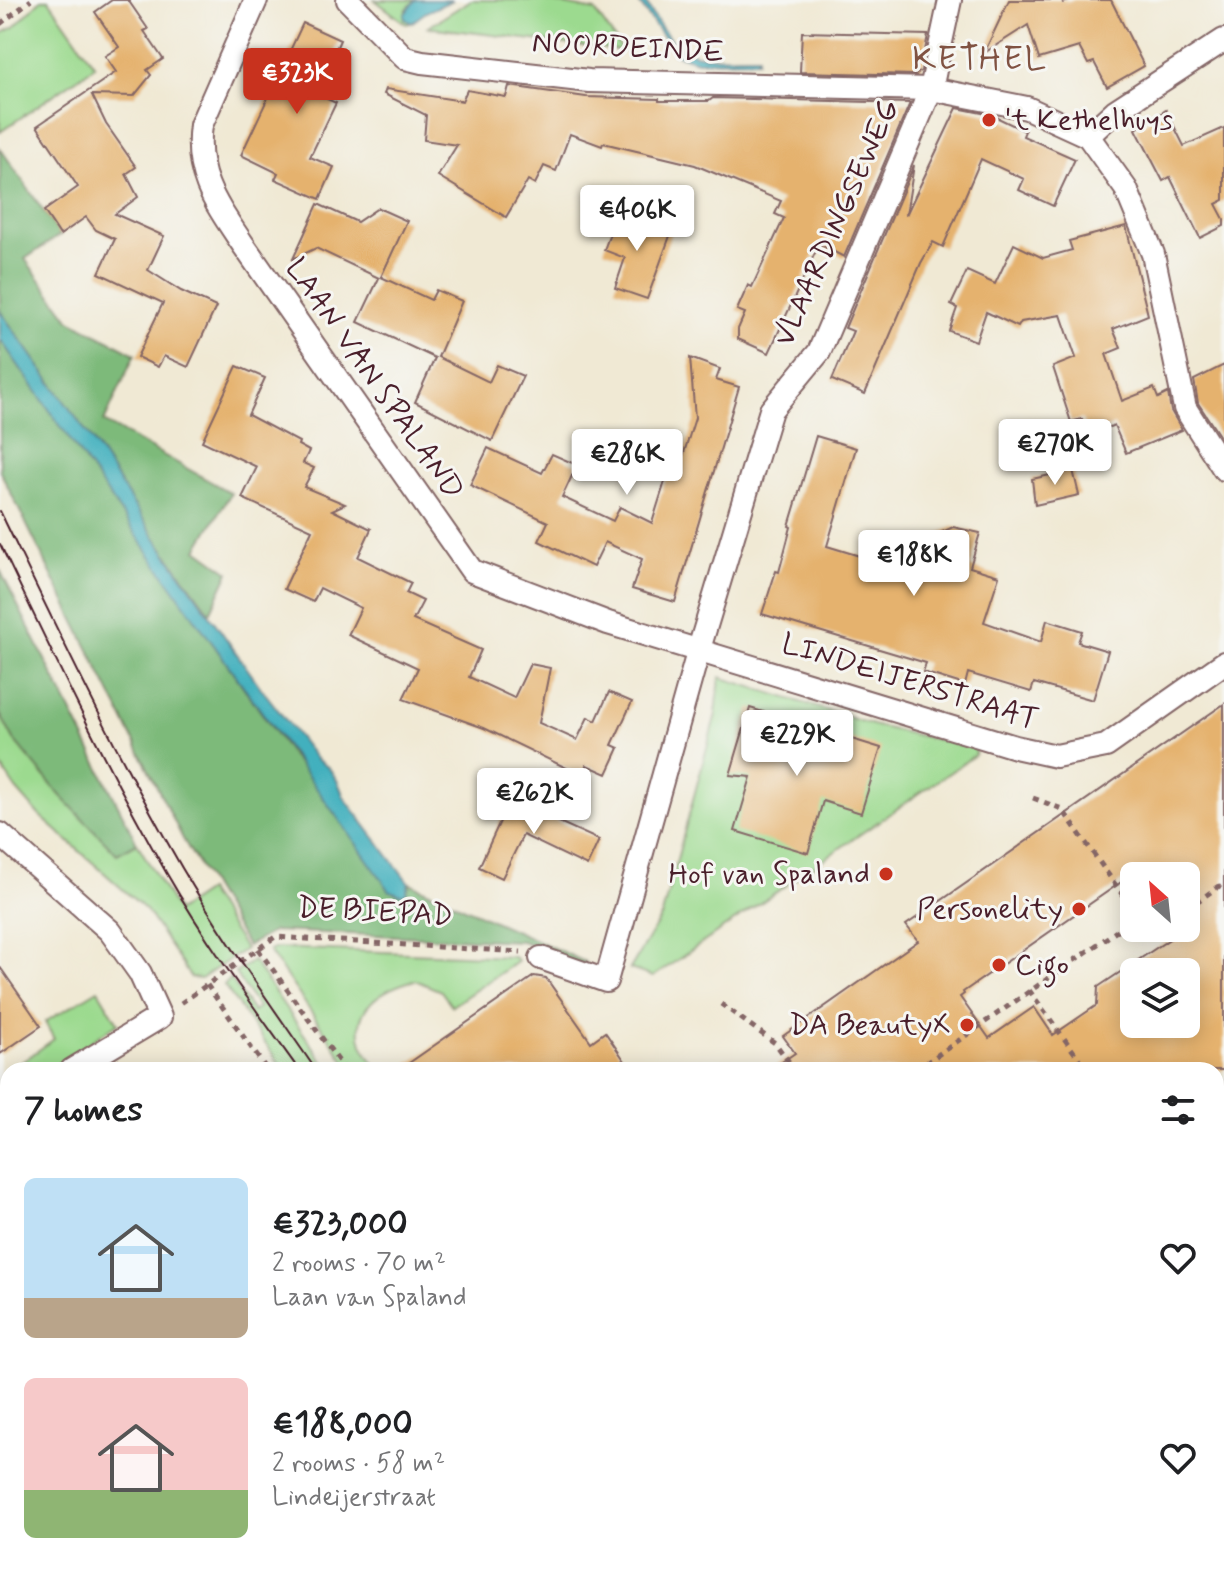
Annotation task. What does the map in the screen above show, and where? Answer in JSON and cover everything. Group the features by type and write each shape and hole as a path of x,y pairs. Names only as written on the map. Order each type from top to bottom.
{"street":[{"name":"LAAN VAN SPALAND","path":"256,0 208,103 198,147 203,174 215,202 242,243 472,571 608,623 699,649"},
{"name":"NOORDEINDE","path":"348,0 405,58 422,62 589,81 931,89 1027,108 1088,136"},
{"name":"VLAARDINGSEWEG","path":"541,958 606,981 699,649 771,410 819,352 931,89 950,0"},
{"path":"1224,40 1115,111 1088,136 1126,189 1153,254 1185,408 1224,469"},
{"name":"LINDEIJERSTRAAT","path":"699,649 1015,747 1056,756 1106,746 1224,663"},
{"path":"0,834 110,931 140,973 160,1017 85,1062"}],"path":[{"path":"0,24 31,0"},
{"path":"1033,798 1062,809 1120,891"},
{"path":"1200,899 1224,883"},
{"path":"927,1062 1120,928"},
{"name":"DE BIEPAD","path":"160,1017 275,937 517,950 541,958"},
{"path":"258,949 339,1062"},
{"path":"207,985 261,1062"},
{"path":"1029,990 1081,1062"},
{"path":"721,1004 775,1043 789,1062"}],"green space":[{"path":"41,0 49,0 95,66 0,132 0,35 15,26"},
{"path":"375,0 415,0 406,10 405,19 411,23 406,24"},
{"path":"471,0 541,0 595,11 623,51 428,27"},
{"path":"0,148 60,235 25,259 70,320 135,354 104,422 231,493 197,549 229,572 210,613 0,311"},
{"path":"0,339 291,755 406,893 410,883 585,962 583,968 539,946 521,941 274,931 247,946 183,839 0,471"},
{"path":"0,570 137,843 117,854 60,795 14,740 0,714"},
{"path":"720,677 876,726 976,748 975,755 653,977 630,969 662,915 716,714"},
{"path":"0,714 14,740 117,854 137,843 177,911 207,891 245,949 201,979 191,978 146,910 39,815 16,789 0,765"},
{"path":"276,948 514,957 518,961 452,1006 441,991 415,980 392,988 373,1001 361,1019 363,1047 373,1062 345,1062 269,951"},
{"path":"253,961 323,1062 278,1062 224,985 230,978 253,1012 258,1008 235,973"},
{"path":"98,990 118,1023 61,1062 22,1062 54,1039 45,1022"}],"water":[{"path":"415,0 453,0 426,12 411,23 404,15"},
{"path":"637,0 644,0 665,32 682,49 702,55 758,56 758,60 697,61 675,54"},
{"path":"0,311 261,688 316,759 329,768 344,797 409,883 406,893 401,895 390,891 183,602 0,339"}],"building":[{"path":"112,0 128,0 148,29 144,31 163,59 147,70 151,75 134,96 92,95 106,124 136,167 126,174 138,197 115,214 164,236 148,270 181,291 216,307 188,367 164,356 158,367 137,357 163,303 99,273 115,239 96,230 86,217 60,235 44,211 78,187 37,126 116,72 105,56 119,47 95,12"},
{"path":"1009,0 1068,0 1062,3 1111,0 1144,66 1107,87 1094,62 1088,64 1079,47 1039,59 1028,25 984,53"},
{"path":"303,23 340,40 316,94 336,103 310,157 334,167 320,199 275,179 278,173 241,155"},
{"path":"802,32 928,35 921,71 915,75 800,72"},
{"path":"509,86 586,97 659,101 709,101 713,98 910,103 844,257 819,244 769,353 738,339 738,329 745,313 737,310 748,285 752,287 784,218 775,214 781,201 695,165 603,143 602,146 570,134 556,171 544,166 535,184 528,180 506,217 438,176 457,145 424,140 426,115 384,94 386,89 462,101 467,90 506,97"},
{"path":"957,108 992,115 1025,131 1023,136 1075,159 1053,206 1019,190 1024,179 981,159 943,247 933,242 921,263 865,394 832,380 853,331 845,328 914,165 906,215"},
{"path":"1166,110 1184,146 1224,128 1224,200 1216,204 1224,226 1200,238 1170,177 1163,181 1136,129"},
{"path":"318,204 357,222 378,208 407,221 381,277 431,300 436,290 462,301 438,357 489,382 497,365 523,376 492,441 415,402 435,358 358,322 379,278 316,248 293,259"},
{"path":"618,212 671,233 647,299 615,288 625,258 604,250"},
{"path":"1126,226 1148,315 1113,329 1121,348 1106,354 1122,401 1154,388 1158,398 1168,393 1171,411 1182,430 1126,453 1114,425 1090,436 1082,419 1071,422 1053,367 1076,358 1061,315 1021,322 1018,327 986,312 976,341 949,331 957,308 951,305 967,271 995,284 1014,244 1043,258 1072,250 1069,241"},
{"path":"690,358 720,369 716,380 739,387 675,602 632,589 642,559 605,542 593,567 539,541 548,522 470,485 488,448 542,473 552,454 577,465 562,497 613,521 620,507 652,523 668,472 677,475 695,418"},
{"path":"1224,365 1224,443 1198,403 1194,380"},
{"path":"237,366 265,378 248,415 299,442 298,445 309,451 303,463 314,468 304,487 345,504 332,510 371,529 358,557 411,583 406,593 423,601 413,620 481,650 469,677 514,698 530,664 550,668 539,723 577,740 588,717 596,721 609,692 632,702 612,745 619,748 607,774 587,765 583,776 484,728 403,699 418,668 348,635 361,608 320,588 313,602 284,589 312,530 242,498 257,467 202,441"},
{"path":"816,436 856,448 827,546 902,569 931,537 953,527 980,533 970,567 999,576 984,622 1041,642 1047,620 1082,631 1078,642 1108,651 1093,700 1034,683 1031,692 968,673 965,685 923,672 926,663 762,614 776,571 779,572 789,526"},
{"path":"1073,470 1079,495 1035,505 1032,479"},
{"path":"1224,704 1224,1062 782,1062 795,1053 783,1036 918,941 906,925","holes":["1120,862 1200,862 1200,942 1165,942 1141,958 1200,958 1200,1038 1120,1038 1120,972 1098,987 1097,1005 1053,1035 1034,1007 989,1038 960,997 1120,883"]},
{"path":"750,708 881,748 861,813 823,801 808,853 735,831 751,777 730,775"},
{"path":"513,793 550,811 548,817 599,840 587,866 523,835 502,878 479,867"},
{"path":"0,967 41,1026 0,1054"},
{"path":"534,976 546,978 591,1042 605,1032 626,1062 410,1062"}],"tram line":[{"path":"0,511 110,736 157,824 230,945 310,1062"},
{"path":"0,544 144,834 214,949 293,1062"}],"place":[{"name":"'t Kethelhuys","path":"989,120"},
{"name":"Hof van Spaland","path":"886,874"},
{"name":"Personelity","path":"1079,909"},
{"name":"Cigo","path":"999,965"},
{"name":"DA BeautyX","path":"967,1025"}],"district":[{"name":"KETHEL","path":"980,59"}]}
